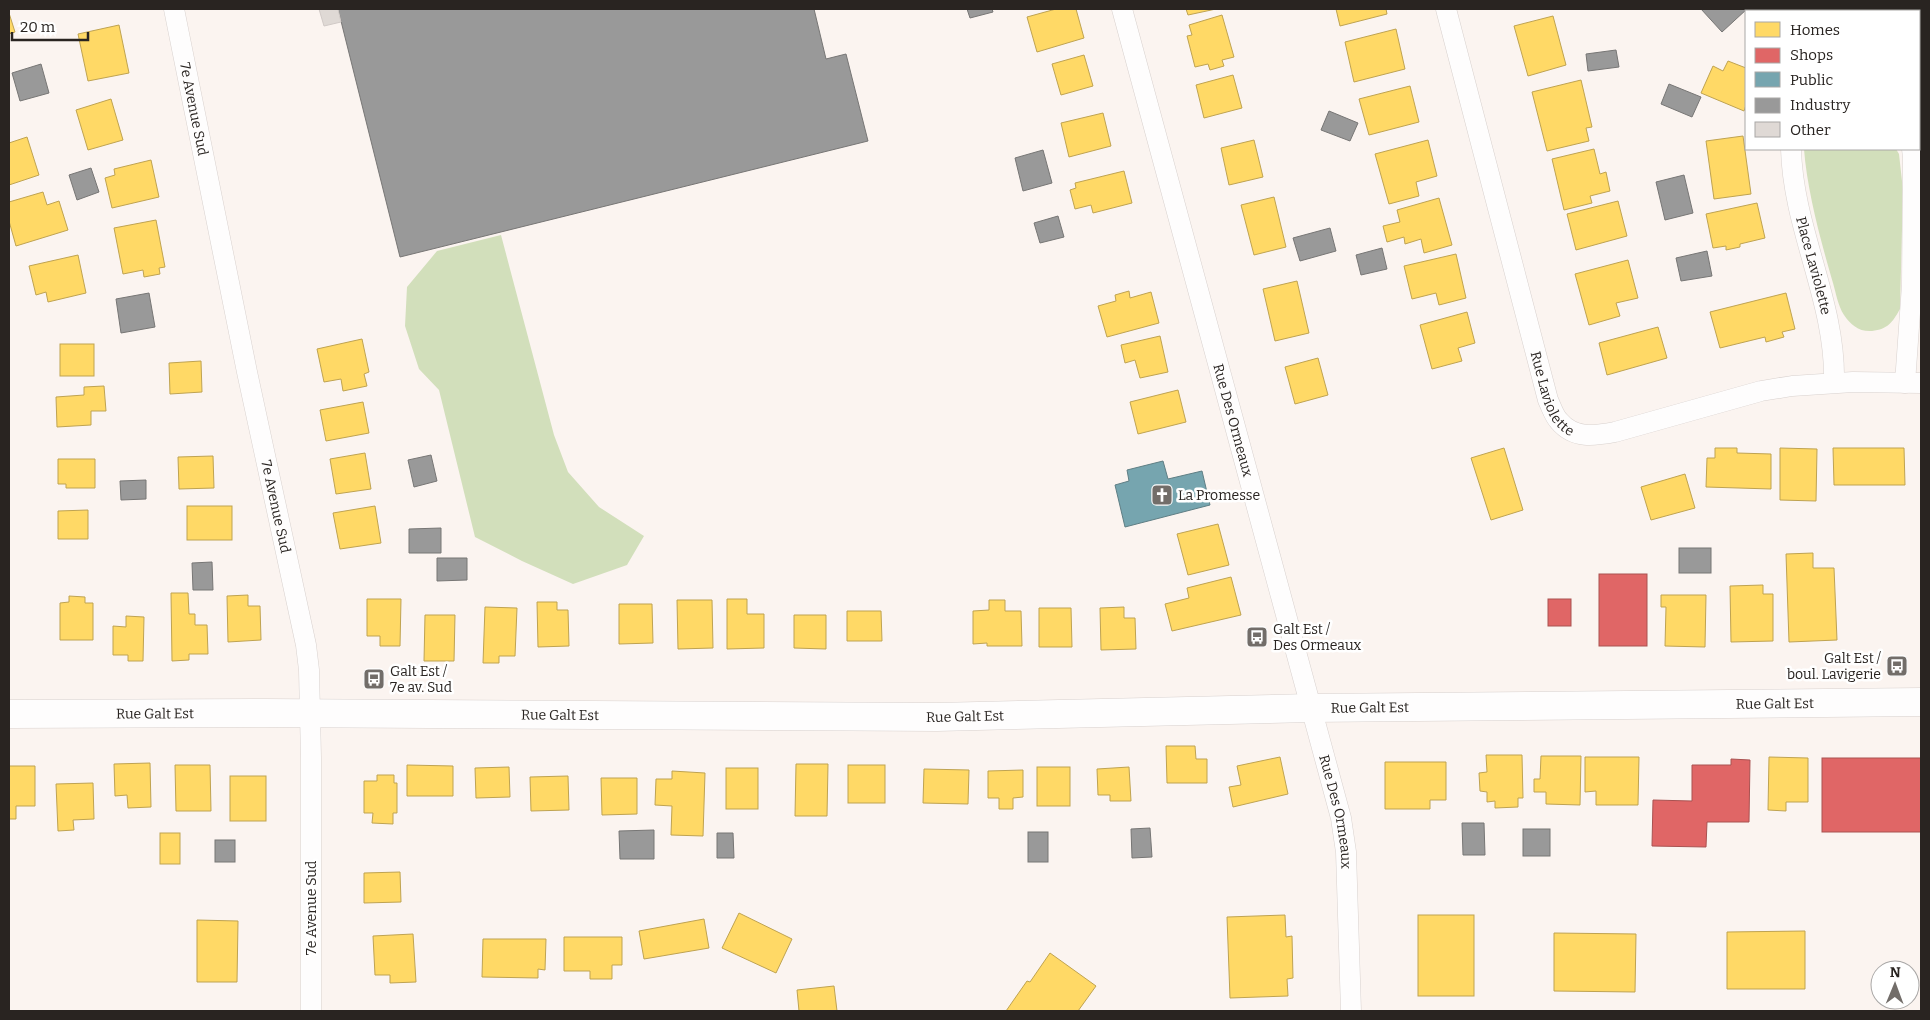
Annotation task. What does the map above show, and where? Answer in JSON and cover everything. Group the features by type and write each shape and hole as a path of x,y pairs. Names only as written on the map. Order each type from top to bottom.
{"main road":[{"name":"Rue Galt Est","path":"9,714 937,717 1310,708 1921,702"}],"street":[{"name":"7e Avenue Sud","path":"174,9 247,372 310,670 311,1011"},
{"name":"Rue Des Ormeaux","path":"1122,9 1341,818 1346,852 1351,1011"},
{"name":"Rue Laviolette","path":"1446,9 1548,400 1559,421 1575,434 1594,436 1762,391 1792,386 1834,382 1913,383"},
{"name":"Place Laviolette","path":"1791,150 1794,192 1830,328 1834,382"},
{"path":"1912,150 1913,383"}],"green space":[{"path":"1804,150 1897,150 1899,154 1903,190 1900,309 1892,322 1882,329 1867,331 1859,329 1850,322 1840,308 1815,216"},
{"path":"501,235 554,435 568,472 599,507 644,536 627,565 573,584 475,537 439,390 419,369 405,326 407,287 437,251"}],"building: Homes":[{"path":"1056,9 1076,9 1084,38 1037,52 1027,17"},
{"path":"1186,9 1216,9 1188,15"},
{"path":"1336,9 1386,9 1387,14 1340,26"},
{"path":"1838,9 1890,9 1890,10"},
{"path":"9,13 15,32 9,34"},
{"path":"1222,15 1234,57 1222,60 1224,66 1210,70 1208,64 1195,67 1187,36 1192,35 1189,25"},
{"path":"1553,16 1566,65 1528,76 1514,26"},
{"path":"119,25 129,73 88,81 78,34"},
{"path":"1396,29 1405,69 1354,82 1345,42"},
{"path":"1921,52 1921,73 1920,72"},
{"path":"1084,55 1093,86 1061,95 1052,64"},
{"path":"1728,61 1745,68 1744,111 1701,93 1713,66 1723,71"},
{"path":"1233,75 1242,108 1204,118 1196,85"},
{"path":"1581,80 1592,127 1586,128 1589,141 1547,151 1532,92"},
{"path":"1410,86 1419,122 1369,135 1359,99"},
{"path":"111,99 123,140 88,150 76,110"},
{"path":"1103,113 1111,146 1069,157 1061,123"},
{"path":"1743,136 1751,194 1714,199 1706,141"},
{"path":"27,137 39,175 9,185 9,143"},
{"path":"1254,140 1263,177 1229,185 1221,148"},
{"path":"1428,140 1437,176 1416,182 1419,196 1389,204 1375,154"},
{"path":"1594,149 1600,174 1606,172 1610,191 1590,196 1592,203 1564,210 1552,159"},
{"path":"151,160 159,197 112,208 105,178 115,175 114,169"},
{"path":"1124,171 1132,203 1093,213 1091,205 1075,209 1070,190 1076,188 1075,183"},
{"path":"43,192 47,205 59,201 68,230 16,246 9,221 9,202"},
{"path":"1274,197 1286,247 1254,255 1241,205"},
{"path":"1439,198 1452,245 1424,253 1421,239 1405,244 1404,237 1387,242 1383,226 1400,222 1397,210"},
{"path":"1618,201 1627,236 1576,250 1567,214"},
{"path":"1757,203 1765,238 1740,244 1740,247 1726,250 1726,246 1713,248 1706,214"},
{"path":"156,220 165,267 159,268 160,274 144,277 143,270 123,274 114,228"},
{"path":"1456,254 1466,298 1439,305 1436,293 1412,299 1404,266"},
{"path":"78,255 86,293 48,302 46,292 36,295 29,266"},
{"path":"1628,260 1638,298 1616,303 1620,316 1589,325 1575,274"},
{"path":"1297,281 1309,333 1275,341 1263,289"},
{"path":"1129,291 1130,298 1151,292 1159,323 1107,337 1098,306 1116,301 1115,295"},
{"path":"1786,293 1795,329 1782,332 1784,337 1766,342 1765,337 1720,348 1710,312"},
{"path":"1467,312 1475,343 1458,348 1462,361 1432,369 1420,325"},
{"path":"1658,327 1667,358 1607,375 1599,343"},
{"path":"1160,336 1168,372 1140,378 1135,360 1125,363 1121,345"},
{"path":"362,339 369,372 364,374 367,386 343,391 341,379 324,382 317,349"},
{"path":"60,344 94,344 94,376 60,376"},
{"path":"1318,358 1328,395 1295,404 1285,367"},
{"path":"201,361 202,392 170,394 169,363"},
{"path":"104,386 106,411 91,411 91,425 57,427 56,397 84,395 84,387"},
{"path":"1178,390 1186,422 1138,434 1130,402"},
{"path":"363,402 369,433 326,441 320,410"},
{"path":"1504,448 1523,510 1491,520 1471,458"},
{"path":"1715,448 1737,448 1737,453 1771,454 1771,489 1706,487 1707,458 1715,458"},
{"path":"1780,448 1817,449 1816,501 1780,500"},
{"path":"1833,448 1904,448 1905,485 1834,485"},
{"path":"365,453 371,489 336,494 330,459"},
{"path":"213,456 214,488 179,489 178,457"},
{"path":"58,459 95,459 95,488 66,488 66,484 58,484"},
{"path":"1685,474 1695,508 1651,520 1641,487"},
{"path":"187,506 232,506 232,540 187,540"},
{"path":"375,506 381,543 340,549 333,513"},
{"path":"88,510 88,539 58,539 58,511"},
{"path":"1218,524 1229,565 1188,575 1177,534"},
{"path":"1813,553 1813,568 1834,568 1837,640 1789,642 1786,554"},
{"path":"1231,577 1241,615 1172,631 1165,604 1189,598 1187,588"},
{"path":"1763,585 1763,594 1773,594 1773,641 1731,642 1730,586"},
{"path":"171,593 188,593 189,614 195,614 195,625 207,625 208,654 189,654 189,660 172,661"},
{"path":"248,595 248,606 260,606 261,640 228,642 227,596"},
{"path":"1661,595 1706,595 1705,647 1665,646 1666,607 1661,607"},
{"path":"69,596 85,597 85,603 93,603 93,640 60,640 60,603 69,602"},
{"path":"367,599 401,599 400,646 380,646 380,636 367,636"},
{"path":"727,599 747,599 747,614 764,614 764,648 727,649"},
{"path":"677,600 712,600 713,648 678,649"},
{"path":"989,600 1005,600 1005,611 1021,611 1022,646 987,646 987,643 973,644 973,611 989,610"},
{"path":"537,602 557,602 557,610 568,610 569,646 538,647"},
{"path":"619,604 652,604 653,643 619,644"},
{"path":"485,607 517,608 515,656 499,656 499,663 483,663"},
{"path":"1124,607 1124,618 1135,618 1136,649 1101,650 1100,608"},
{"path":"1039,608 1071,608 1072,647 1039,647"},
{"path":"847,611 881,611 882,641 847,641"},
{"path":"425,615 455,615 454,661 424,661"},
{"path":"794,615 826,615 826,649 794,648"},
{"path":"126,616 144,617 143,661 128,661 128,655 113,655 113,626 126,627"},
{"path":"1166,746 1195,746 1196,759 1207,759 1207,783 1167,783"},
{"path":"1486,755 1522,755 1523,798 1518,798 1518,807 1495,808 1495,801 1487,802 1487,792 1480,791 1479,773 1487,772"},
{"path":"1541,756 1581,756 1580,805 1546,804 1546,792 1534,792 1534,779 1540,779"},
{"path":"1280,757 1288,794 1233,807 1229,787 1241,785 1237,766"},
{"path":"1585,757 1639,757 1638,805 1596,805 1596,791 1585,792"},
{"path":"1769,757 1808,758 1808,802 1786,802 1786,811 1768,810"},
{"path":"1385,762 1446,762 1446,800 1430,800 1430,809 1385,809"},
{"path":"150,763 151,807 128,808 127,795 115,796 114,764"},
{"path":"796,764 828,764 827,816 795,816"},
{"path":"175,765 210,765 211,811 176,811"},
{"path":"407,765 453,766 453,796 407,796"},
{"path":"848,765 885,765 885,803 848,803"},
{"path":"9,766 35,766 35,806 16,806 16,819 9,819"},
{"path":"509,767 510,797 476,798 475,768"},
{"path":"1037,767 1070,767 1070,806 1037,806"},
{"path":"1129,767 1131,801 1110,801 1110,795 1098,795 1097,769"},
{"path":"726,768 758,768 758,809 726,809"},
{"path":"924,769 969,770 968,804 923,803"},
{"path":"1023,770 1023,797 1013,798 1013,809 999,809 999,798 988,798 988,771"},
{"path":"672,771 705,773 703,836 671,835 672,806 655,805 656,779 672,779"},
{"path":"377,775 394,775 394,783 397,783 397,813 393,813 393,824 372,823 373,813 364,813 364,781 377,781"},
{"path":"230,776 266,776 266,821 230,821"},
{"path":"568,776 569,810 531,811 530,777"},
{"path":"601,778 637,778 637,814 602,815"},
{"path":"93,783 94,819 73,820 74,830 58,831 56,784"},
{"path":"160,833 180,833 180,864 160,864"},
{"path":"400,872 401,902 364,903 364,873"},
{"path":"739,913 792,939 776,973 722,948"},
{"path":"1285,915 1286,937 1292,936 1293,978 1287,979 1288,996 1230,998 1227,917"},
{"path":"1418,915 1474,915 1474,996 1418,996"},
{"path":"704,919 709,948 644,959 639,931"},
{"path":"197,920 238,921 237,982 197,982"},
{"path":"1805,931 1805,989 1727,989 1727,932"},
{"path":"1554,933 1636,934 1635,992 1554,991"},
{"path":"413,934 416,982 390,983 390,975 375,975 373,936"},
{"path":"564,937 622,937 622,965 612,965 612,979 590,979 590,971 564,971"},
{"path":"483,939 546,939 545,970 538,969 538,978 482,977"},
{"path":"1050,953 1096,986 1078,1011 1006,1011 1027,981 1030,982"},
{"path":"834,986 837,1011 799,1011 797,990"}],"building: Shops":[{"path":"1599,574 1647,574 1647,646 1599,646"},
{"path":"1548,599 1571,599 1571,626 1548,626"},
{"path":"1822,758 1921,758 1921,832 1822,832"},
{"path":"1731,759 1750,760 1749,822 1707,822 1706,847 1652,846 1653,800 1692,801 1692,765 1731,765"}],"building: Public":[{"name":"La Promesse","path":"1163,461 1168,479 1202,471 1210,505 1125,527 1115,485 1129,481 1127,470"}],"building: Industry":[{"path":"338,9 814,9 826,59 846,54 868,141 400,257"},
{"path":"967,9 992,9 993,12 970,18"},
{"path":"1701,9 1747,9 1745,10 1722,32"},
{"path":"1616,50 1619,67 1588,71 1586,54"},
{"path":"41,64 49,93 20,101 12,73"},
{"path":"1669,84 1701,97 1692,117 1661,104"},
{"path":"1329,111 1358,123 1350,141 1321,130"},
{"path":"1043,150 1052,183 1023,191 1015,158"},
{"path":"91,168 99,192 77,200 69,175"},
{"path":"1684,175 1693,213 1665,220 1656,182"},
{"path":"1058,216 1064,237 1040,243 1034,223"},
{"path":"1330,228 1336,251 1300,261 1293,238"},
{"path":"1382,248 1387,269 1361,275 1356,255"},
{"path":"1707,251 1712,276 1681,281 1676,258"},
{"path":"149,293 155,327 121,333 116,299"},
{"path":"431,455 437,481 414,487 408,460"},
{"path":"146,480 146,499 121,500 120,481"},
{"path":"441,528 441,553 409,553 409,529"},
{"path":"1679,548 1711,548 1711,573 1679,573"},
{"path":"437,558 467,558 467,580 437,581"},
{"path":"212,562 213,590 193,590 192,563"},
{"path":"1462,823 1484,823 1485,855 1463,855"},
{"path":"1150,828 1152,857 1132,858 1131,829"},
{"path":"1523,829 1550,829 1550,856 1523,856"},
{"path":"654,830 654,859 620,859 619,831"},
{"path":"1028,832 1048,832 1048,862 1028,862"},
{"path":"717,833 733,833 734,858 717,858"},
{"path":"215,840 235,840 235,862 215,862"}],"building: Other":[{"path":"319,9 338,9 341,22 324,26"}],"place":[{"name":"La Promesse","path":"1162,495"},
{"name":"Galt Est / Des Ormeaux","path":"1257,637"},
{"name":"Galt Est / boul. Lavigerie","path":"1897,666"},
{"name":"Galt Est / 7e av. Sud","path":"374,679"}]}
